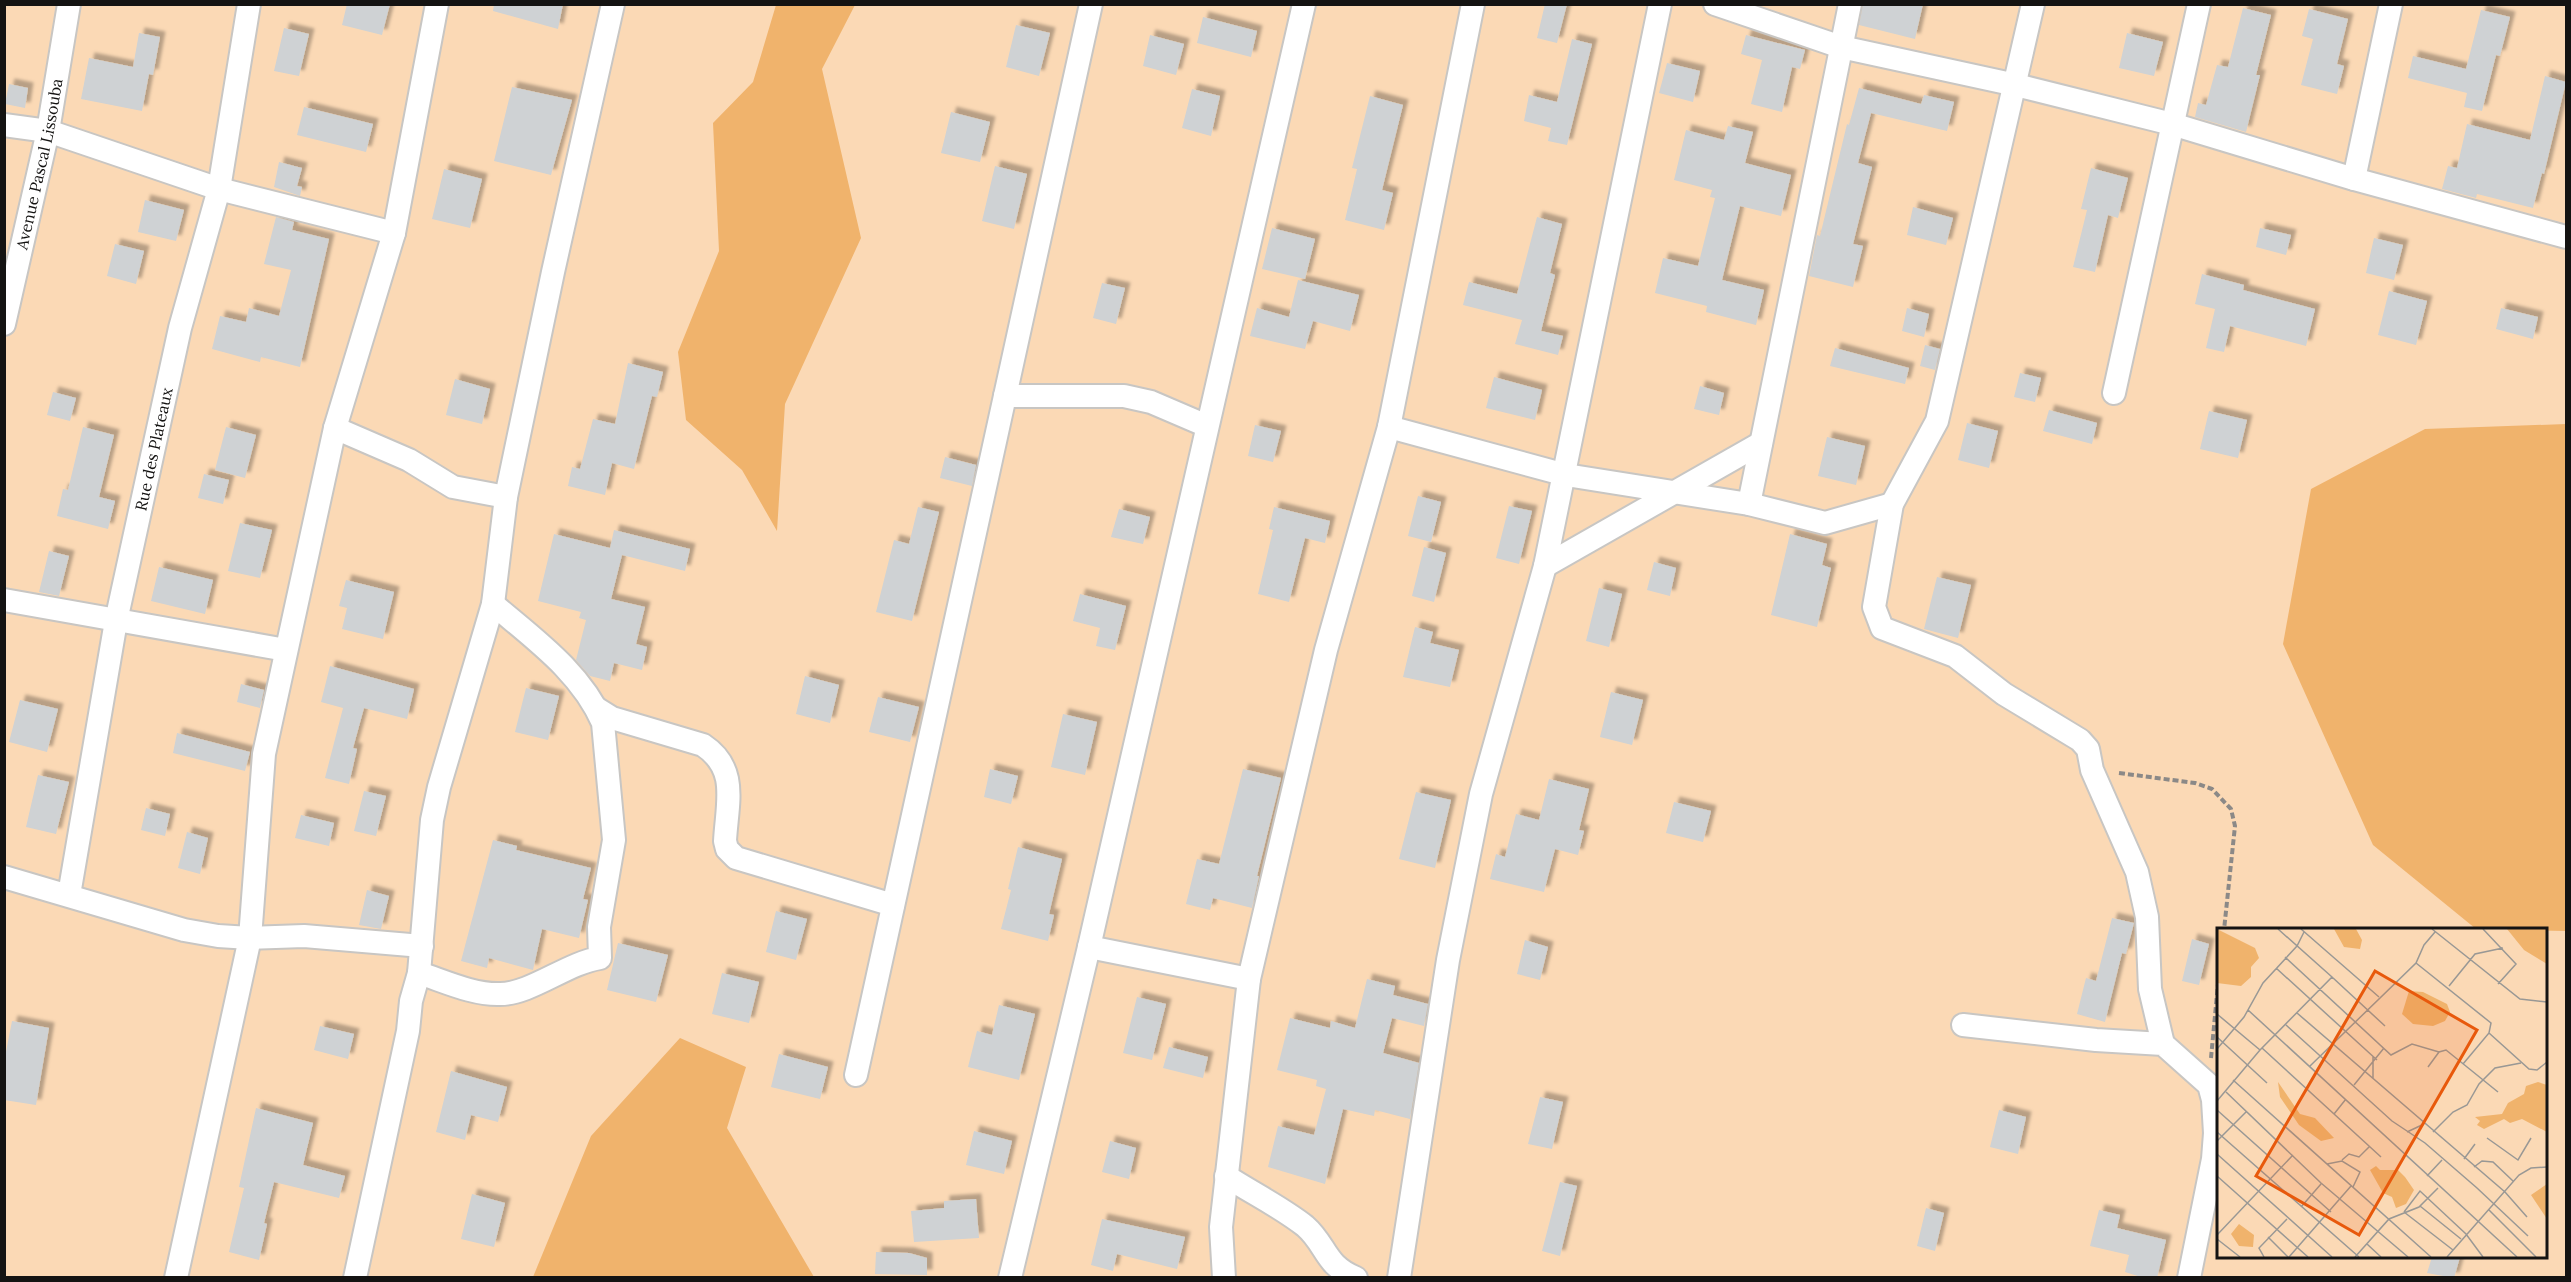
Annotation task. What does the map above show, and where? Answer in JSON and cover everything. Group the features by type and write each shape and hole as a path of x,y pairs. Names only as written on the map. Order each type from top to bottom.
{"street":[{"name":"Avenue Pascal Lissouba","path":"4,324 48,131 69,4"},
{"name":"Rue des Plateaux","path":"69,895 116,621 180,328 219,189 249,4"},
{"path":"176,1278 250,938 264,754 335,428 394,233 437,4"},
{"path":"355,1278 408,1031 411,1001 419,973 432,820 439,787 493,604 506,497 613,4"},
{"path":"856,1075 1091,4"},
{"path":"1010,1278 1089,947 1304,4"},
{"path":"1224,1278 1221,1227 1250,979 1326,650 1389,427 1473,4"},
{"path":"1399,1278 1448,960 1480,794 1545,566 1566,475 1660,4"},
{"path":"1715,4 1841,47 2016,85 2172,124 2566,237"},
{"path":"1749,504 1850,4"},
{"path":"2033,4 1937,421 1892,504 1874,607 1882,628 1955,656 2004,694 2080,740 2088,749 2092,770 2137,872 2145,902 2150,989 2163,1044 2210,1085 2213,1100 2216,1133 2213,1159 2189,1278"},
{"path":"2114,393 2199,4"},
{"path":"2354,178 2391,4"},
{"path":"4,125 48,131 219,189 394,233"},
{"path":"1005,396 1124,396 1151,402 1207,426"},
{"path":"1389,427 1566,475 1749,504 1825,523 1892,504"},
{"path":"335,428 409,460 453,487 506,497"},
{"path":"1545,566 1671,492 1761,443"},
{"path":"4,600 286,650"},
{"path":"419,973 485,993 502,995 584,961 600,958 599,927 614,840 603,723 596,708 568,671 549,651 493,604"},
{"path":"596,708 612,718 703,745 715,753 728,775 725,841 727,849 736,858 893,905"},
{"path":"4,877 184,930 218,936 250,938 304,936 422,946"},
{"path":"1089,947 1250,979"},
{"path":"1963,1025 2096,1040 2163,1044"},
{"path":"1226,1176 1306,1227 1334,1266 1356,1278"}],"path":[{"path":"2092,770 2104,769 2114,773 2195,783 2212,789 2222,798 2230,809 2235,826 2224,928"},
{"path":"2210,1085 2217,997"}],"shaded area":[{"path":"5,5 2566,5 2566,1277 5,1278"},
{"path":"776,5 855,5 822,69 861,238 785,404 777,531 742,470 686,420 678,352 719,251 713,123 753,82"},
{"path":"2566,424 2566,931 2547,931 2547,928 2475,928 2373,845 2283,644 2311,489 2425,429"},
{"path":"680,1038 746,1067 727,1128 814,1277 533,1277 591,1136"}],"building":[{"path":"347,4 390,4 382,35 342,25"},
{"path":"494,4 563,4 558,29 493,11"},
{"path":"1545,4 1567,4 1557,43 1537,38"},
{"path":"1863,4 1923,4 1915,39 1859,25"},
{"path":"2243,8 2271,15 2256,75 2260,75 2246,132 2195,117 2198,103 2206,105 2217,65 2228,67"},
{"path":"2309,9 2348,19 2337,64 2344,66 2337,94 2301,85 2313,39 2302,36"},
{"path":"2481,10 2510,17 2500,56 2496,55 2482,111 2464,107 2467,93 2408,78 2413,56 2466,69"},
{"path":"1203,17 1257,31 1251,57 1197,43"},
{"path":"1016,25 1050,33 1039,76 1006,67"},
{"path":"284,28 309,34 299,76 274,71"},
{"path":"139,33 160,37 153,75 149,74 142,111 81,99 89,58 133,67"},
{"path":"2127,33 2163,42 2154,76 2119,68"},
{"path":"1150,35 1184,44 1176,75 1143,66"},
{"path":"1746,35 1805,50 1800,69 1792,67 1782,112 1751,104 1762,60 1741,54"},
{"path":"1572,39 1592,44 1567,145 1548,141 1551,128 1524,121 1529,95 1557,102"},
{"path":"1667,63 1700,71 1693,102 1659,93"},
{"path":"2545,76 2566,82 2544,174 2542,173 2533,208 2477,194 2476,198 2442,189 2448,166 2457,168 2467,124 2530,140"},
{"path":"9,84 28,88 25,108 5,104"},
{"path":"512,87 572,100 551,175 494,161"},
{"path":"1859,88 1921,104 1924,95 1954,102 1947,131 1871,113 1858,163 1872,167 1853,244 1863,246 1853,287 1809,276 1817,235 1820,236 1847,124 1849,125"},
{"path":"1192,89 1220,96 1211,136 1182,128"},
{"path":"1370,96 1403,105 1382,190 1393,193 1384,230 1345,220 1357,169 1352,168"},
{"path":"304,107 373,124 366,152 297,135"},
{"path":"951,112 990,122 980,162 941,153"},
{"path":"1728,126 1753,132 1745,163 1791,175 1781,216 1740,206 1722,280 1764,290 1756,325 1706,312 1707,306 1655,293 1663,258 1698,266 1715,198 1710,197 1712,190 1674,180 1686,130 1724,140"},
{"path":"279,162 302,168 297,186 302,187 300,196 274,187"},
{"path":"995,166 1027,174 1014,229 982,221"},
{"path":"2091,168 2128,178 2118,218 2108,215 2095,272 2073,267 2087,210 2081,209"},
{"path":"444,169 482,179 470,228 432,219"},
{"path":"145,200 184,210 176,241 138,232"},
{"path":"1913,207 1953,218 1946,245 1907,235"},
{"path":"276,217 294,222 292,230 329,239 300,367 261,357 260,362 212,349 220,316 246,322 249,308 279,316 291,270 264,264"},
{"path":"1537,217 1562,224 1550,273 1555,275 1541,331 1563,336 1558,355 1515,344 1522,320 1463,305 1469,282 1517,294"},
{"path":"1272,228 1315,239 1305,279 1262,269"},
{"path":"2260,228 2291,235 2286,255 2256,247"},
{"path":"2374,238 2403,245 2394,280 2366,273"},
{"path":"115,244 144,251 136,284 107,276"},
{"path":"2202,274 2244,285 2243,290 2315,309 2306,346 2230,326 2224,352 2206,348 2215,309 2195,304"},
{"path":"1298,280 1359,295 1350,331 1313,321 1305,349 1250,336 1257,308 1289,317"},
{"path":"1102,283 1125,288 1116,324 1093,318"},
{"path":"2389,291 2427,301 2416,345 2378,335"},
{"path":"1907,308 1929,314 1924,337 1902,331"},
{"path":"2501,308 2538,317 2533,339 2496,329"},
{"path":"1925,345 1940,349 1935,370 1920,366"},
{"path":"1835,348 1909,368 1905,384 1830,366"},
{"path":"628,363 663,372 657,397 652,396 634,469 612,463 605,495 568,486 572,467 580,469 593,419 615,424"},
{"path":"2020,373 2041,378 2035,402 2014,397"},
{"path":"1494,377 1542,390 1535,420 1486,408"},
{"path":"455,379 490,389 482,424 446,415"},
{"path":"1700,386 1724,393 1719,415 1694,409"},
{"path":"53,392 76,398 70,421 47,415"},
{"path":"2049,410 2097,423 2092,444 2043,431"},
{"path":"2209,411 2247,420 2238,458 2200,449"},
{"path":"1967,423 1998,431 1989,468 1958,460"},
{"path":"1255,425 1281,431 1273,462 1248,456"},
{"path":"83,427 114,435 99,497 115,501 108,529 57,516 63,489 68,490"},
{"path":"226,427 256,435 245,478 215,470"},
{"path":"1827,437 1865,446 1856,485 1818,476"},
{"path":"945,457 976,465 972,486 940,478"},
{"path":"204,474 229,480 223,504 198,498"},
{"path":"1418,496 1441,502 1431,542 1408,536"},
{"path":"1509,506 1532,511 1519,564 1496,558"},
{"path":"918,507 939,512 912,621 876,612 894,540 909,544"},
{"path":"1274,507 1330,521 1325,543 1305,538 1289,602 1258,594 1273,530 1269,529"},
{"path":"1119,509 1150,517 1143,544 1111,537"},
{"path":"240,523 272,530 260,578 228,571"},
{"path":"614,530 690,549 685,571 622,555 611,599 645,607 636,644 647,647 642,670 614,663 610,681 590,676 576,660 586,620 579,618 581,612 538,601 554,534 610,548"},
{"path":"1790,534 1827,544 1822,565 1831,568 1817,627 1771,615"},
{"path":"1424,547 1446,553 1434,602 1412,596"},
{"path":"49,551 69,556 59,596 39,592"},
{"path":"1654,562 1676,568 1670,596 1647,590"},
{"path":"159,567 213,580 205,614 151,601"},
{"path":"1937,577 1971,585 1958,638 1924,629"},
{"path":"346,580 394,592 383,639 342,629 347,608 339,606"},
{"path":"1599,588 1622,594 1609,647 1586,641"},
{"path":"1080,594 1126,606 1115,650 1096,646 1100,628 1073,621"},
{"path":"1415,627 1433,632 1430,643 1459,650 1450,687 1403,677"},
{"path":"330,666 414,689 407,719 364,708 353,748 357,749 349,784 325,778 343,708 321,702"},
{"path":"805,676 839,685 830,723 796,714"},
{"path":"241,684 264,690 260,708 237,702"},
{"path":"526,688 559,696 548,740 515,732"},
{"path":"1611,692 1643,700 1632,745 1600,737"},
{"path":"878,697 919,707 910,742 869,732"},
{"path":"20,700 58,709 47,752 9,742"},
{"path":"1063,714 1097,722 1085,775 1051,767"},
{"path":"177,733 250,752 245,771 173,753"},
{"path":"990,769 1018,776 1011,804 984,797"},
{"path":"1243,769 1281,778 1257,876 1259,876 1252,908 1213,898 1210,910 1186,904 1197,859 1219,864"},
{"path":"38,775 69,782 56,834 26,827"},
{"path":"1549,779 1589,789 1579,830 1584,831 1578,855 1555,849 1544,892 1490,879 1496,854 1505,857 1516,814 1539,820"},
{"path":"364,791 386,796 376,836 354,831"},
{"path":"1416,792 1451,800 1435,868 1399,859"},
{"path":"1674,802 1711,811 1703,842 1666,833"},
{"path":"146,808 170,814 165,836 141,830"},
{"path":"301,815 334,823 329,846 295,838"},
{"path":"187,832 208,838 200,874 178,868"},
{"path":"493,840 517,846 516,850 591,868 583,899 588,900 579,938 542,929 533,970 489,958 487,968 461,961"},
{"path":"1018,847 1062,859 1049,914 1054,915 1048,941 1001,929 1011,890 1008,889"},
{"path":"367,890 389,896 381,929 359,925"},
{"path":"776,911 807,919 796,960 766,952"},
{"path":"2112,918 2134,923 2126,954 2122,953 2105,1022 2077,1014 2086,978 2096,981"},
{"path":"2192,939 2209,944 2199,985 2182,981"},
{"path":"1525,940 1548,947 1540,980 1517,974"},
{"path":"618,943 668,955 656,1002 607,990"},
{"path":"722,973 759,982 749,1023 712,1014"},
{"path":"1367,979 1395,986 1393,995 1428,1004 1424,1026 1392,1018 1383,1053 1419,1063 1410,1119 1375,1110 1374,1116 1343,1109 1325,1184 1268,1167 1278,1126 1314,1135 1326,1089 1316,1086 1317,1080 1277,1070 1290,1018 1330,1028 1331,1021 1355,1028"},
{"path":"1137,997 1166,1004 1152,1060 1123,1053"},
{"path":"999,1005 1035,1014 1019,1080 968,1067 977,1031 992,1035"},
{"path":"12,1021 49,1028 36,1105 4,1100 4,1062"},
{"path":"320,1026 354,1034 348,1059 314,1050"},
{"path":"1169,1047 1208,1057 1203,1078 1163,1068"},
{"path":"779,1054 828,1067 820,1099 771,1087"},
{"path":"451,1071 507,1087 498,1122 471,1115 465,1140 436,1132"},
{"path":"1540,1097 1563,1102 1552,1149 1528,1144"},
{"path":"256,1108 313,1123 303,1165 345,1176 339,1198 274,1182 264,1223 267,1224 259,1260 229,1252 244,1188 239,1187"},
{"path":"1999,1110 2026,1117 2018,1154 1990,1147"},
{"path":"974,1131 1012,1141 1004,1174 966,1165"},
{"path":"1110,1141 1136,1148 1129,1179 1102,1172"},
{"path":"1560,1182 1577,1186 1560,1256 1542,1251"},
{"path":"472,1194 505,1203 494,1247 461,1239"},
{"path":"976,1199 979,1238 914,1242 911,1211 944,1208 944,1201"},
{"path":"1926,1208 1944,1213 1935,1251 1917,1246"},
{"path":"2099,1210 2120,1215 2117,1228 2166,1240 2157,1278 2144,1278 2125,1272 2129,1255 2090,1246"},
{"path":"1102,1219 1185,1237 1177,1269 1117,1254 1113,1271 1091,1265"},
{"path":"876,1252 909,1253 927,1258 927,1275 875,1274"},
{"path":"2432,1258 2460,1258 2454,1278 2427,1273"}]}
